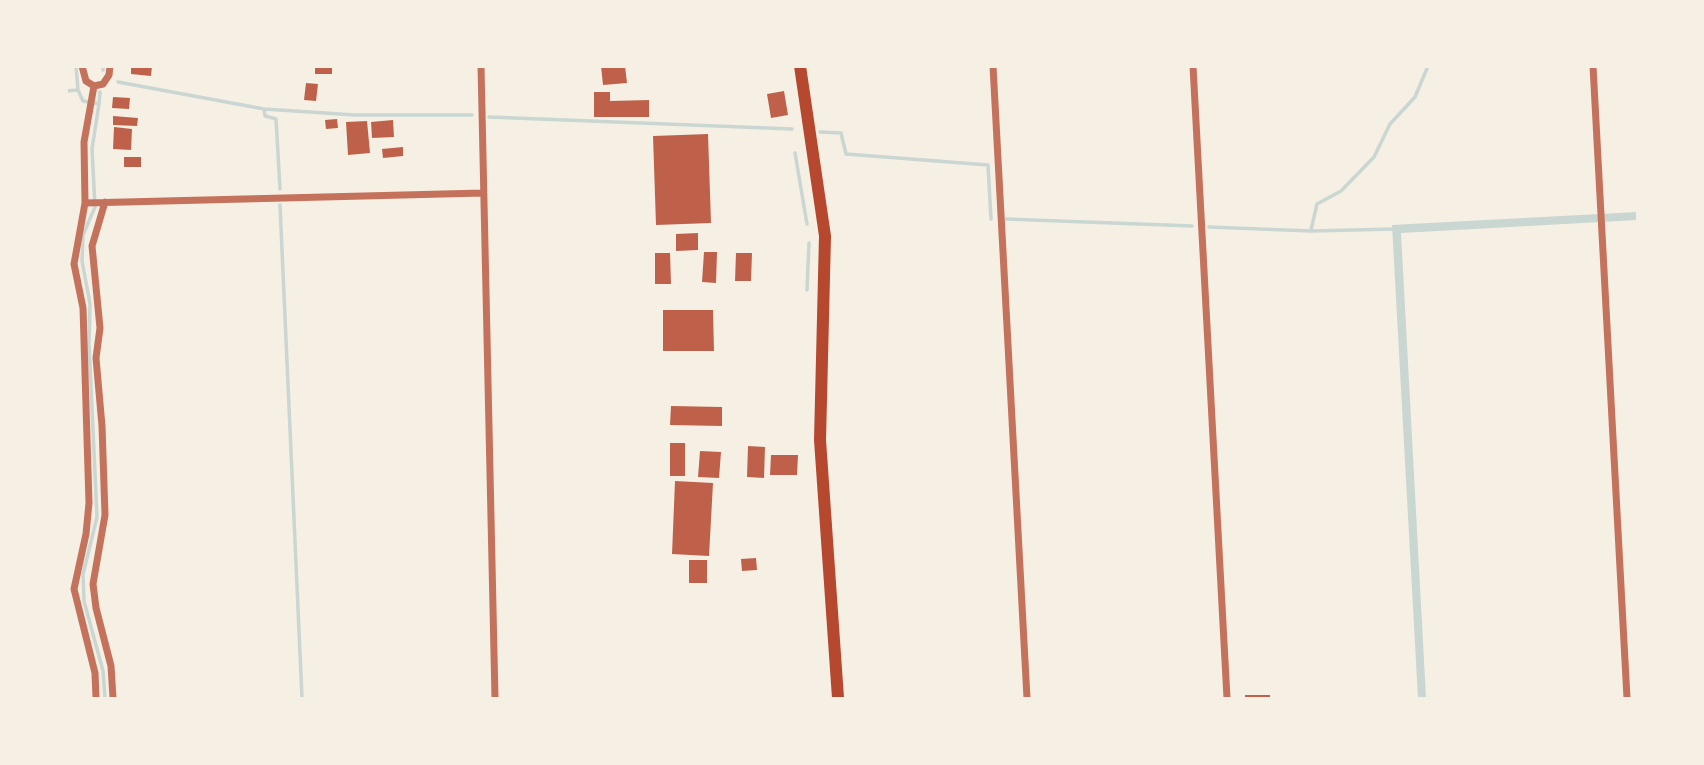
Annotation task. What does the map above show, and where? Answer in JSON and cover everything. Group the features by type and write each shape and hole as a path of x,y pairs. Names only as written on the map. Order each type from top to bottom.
{"highway":[{"path":"800,66 825,236 820,440 838,698"}],"street":[{"path":"82,66 86,81 94,86 103,84 109,75 110,66"},
{"path":"481,66 495,698"},
{"path":"993,66 1027,698"},
{"path":"1193,66 1227,698"},
{"path":"1593,66 1627,698"},
{"path":"94,86 84,142 85,203 74,264 83,309 89,503 86,534 74,589 95,673 96,698"},
{"path":"85,203 483,193"},
{"path":"105,202 92,246 100,328 96,358 102,426 105,516 93,584 96,608 111,666 113,698"}],"shaded area":[{"path":"1637,212 1637,220 1401,233 1426,698 1418,698 1392,225"}],"building":[{"path":"131,66 152,66 151,76 131,74"},
{"path":"315,66 332,66 332,74 315,74"},
{"path":"601,66 625,66 627,83 603,85"},
{"path":"306,83 318,84 316,101 304,100"},
{"path":"784,91 788,115 771,118 767,94"},
{"path":"594,92 610,92 610,101 649,100 649,117 594,117"},
{"path":"113,97 130,98 129,109 112,108"},
{"path":"113,116 138,118 137,126 113,125"},
{"path":"337,119 338,128 326,129 325,120"},
{"path":"393,120 394,137 372,138 371,122"},
{"path":"367,121 370,153 348,155 346,122"},
{"path":"114,127 132,129 131,150 113,149"},
{"path":"708,134 711,223 656,225 653,136"},
{"path":"403,147 403,156 383,158 382,149"},
{"path":"124,157 141,157 141,167 124,167"},
{"path":"698,233 698,250 676,251 676,234"},
{"path":"704,252 717,252 716,283 702,282"},
{"path":"655,253 670,253 671,284 655,284"},
{"path":"736,253 752,253 751,281 735,281"},
{"path":"663,310 713,310 714,351 663,351"},
{"path":"671,406 722,407 722,426 670,425"},
{"path":"670,443 685,443 685,476 670,476"},
{"path":"748,446 765,447 764,478 747,477"},
{"path":"700,451 721,452 719,478 698,477"},
{"path":"771,455 798,455 797,475 770,475"},
{"path":"675,481 713,483 709,556 672,554"},
{"path":"756,558 757,570 742,571 741,559"},
{"path":"689,560 707,560 707,583 689,583"},
{"path":"1245,695 1270,695 1270,698 1245,698"}],"waterway":[{"path":"76,66 78,90 83,101 99,104 92,149 95,207 83,235 82,261 90,304 89,344 97,517 83,574 84,601 103,671 105,698"},
{"path":"1311,230 1317,204 1341,191 1374,157 1390,124 1415,97 1428,66"},
{"path":"118,82 264,109 355,115 472,115"},
{"path":"66,91 78,90"},
{"path":"99,104 100,92"},
{"path":"264,109 265,116 276,119 280,189"},
{"path":"489,117 792,129"},
{"path":"820,132 841,133 846,154 988,165 991,219"},
{"path":"795,153 807,224"},
{"path":"280,205 302,698"},
{"path":"1006,219 1192,226"},
{"path":"1209,227 1311,231 1395,229"},
{"path":"807,290 809,243"}]}
